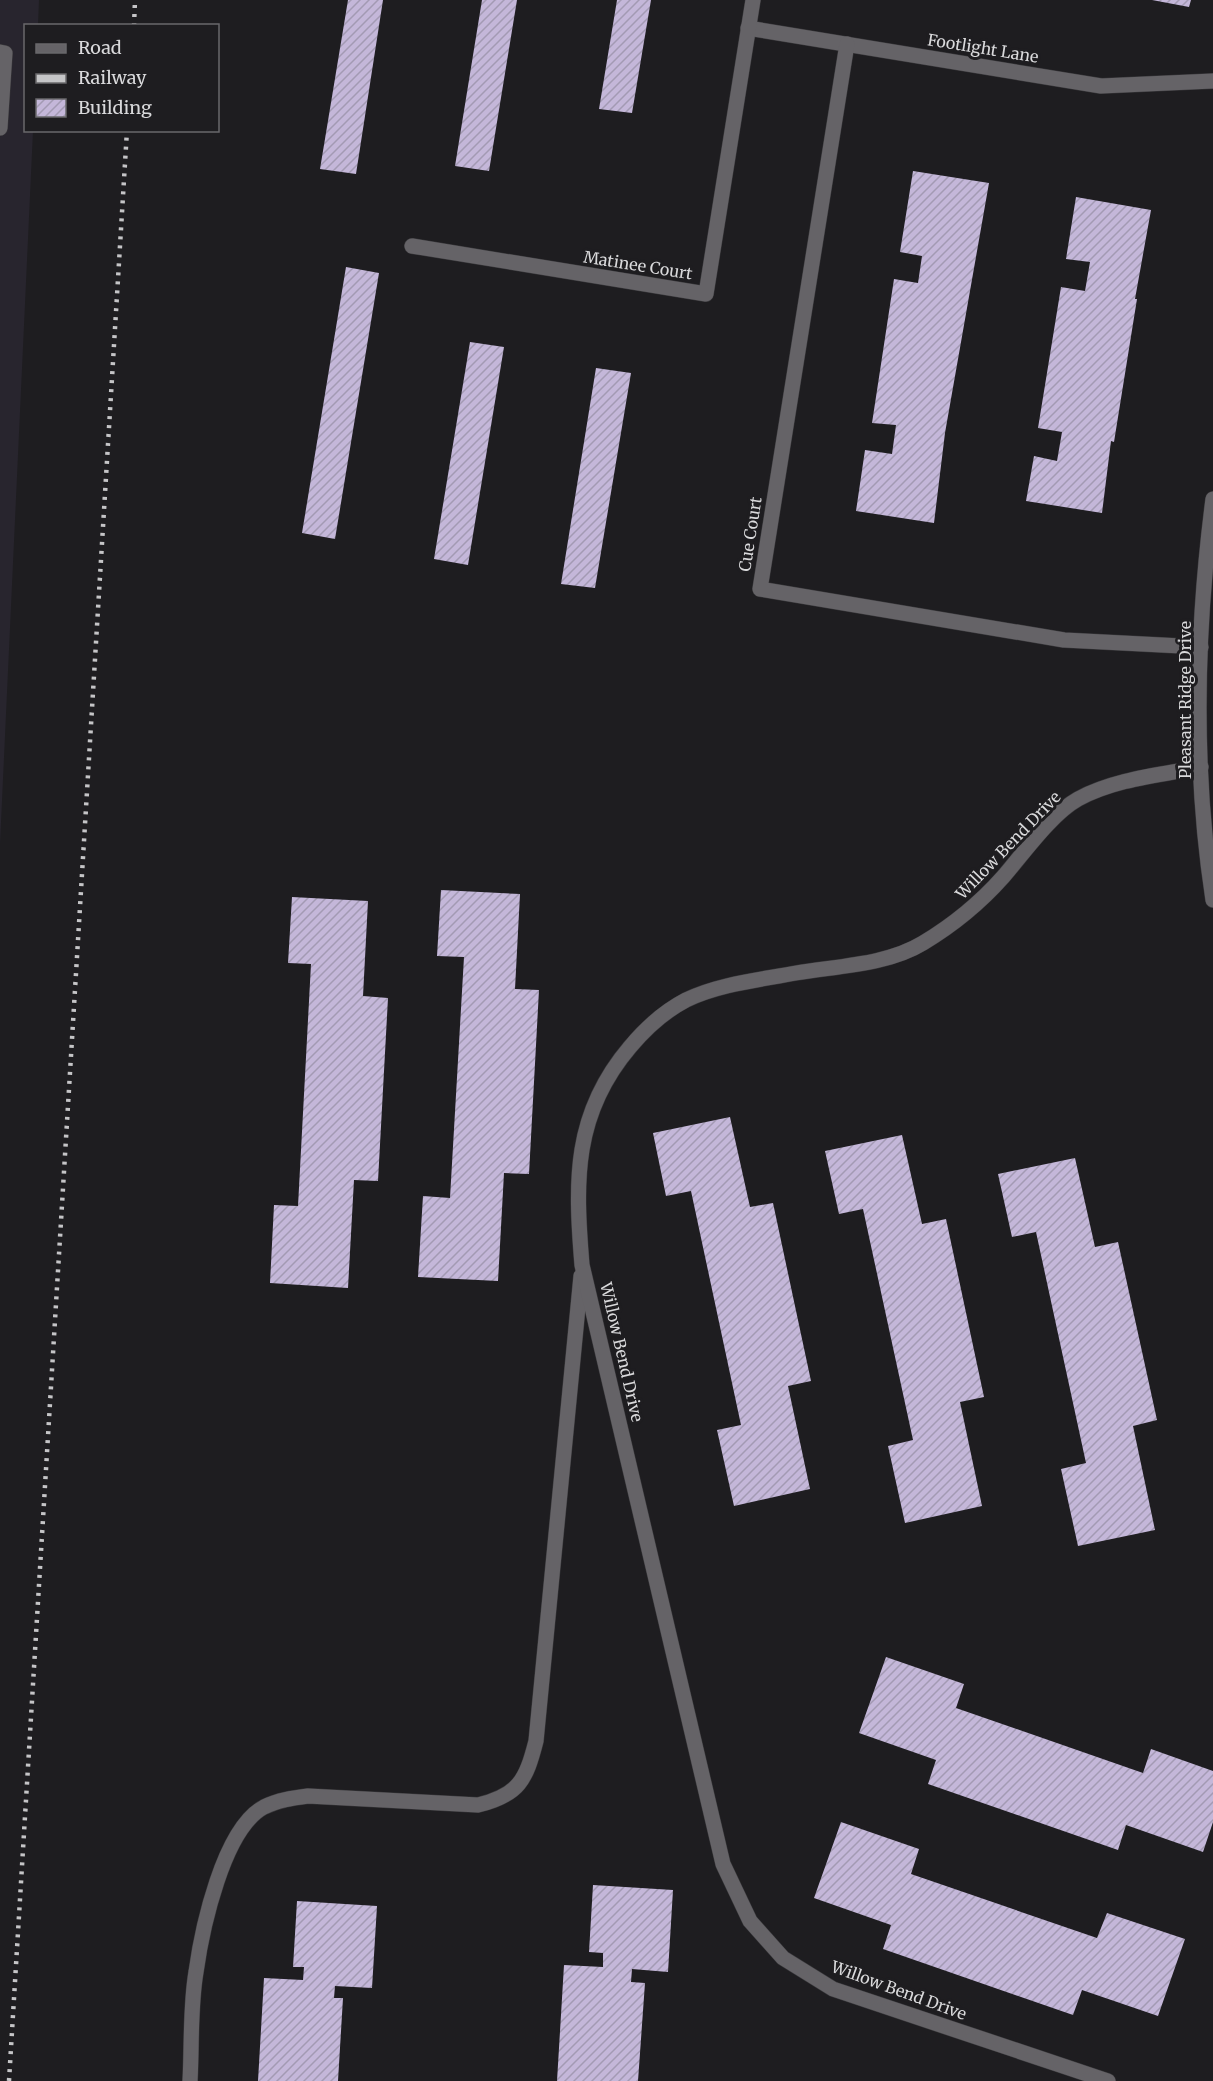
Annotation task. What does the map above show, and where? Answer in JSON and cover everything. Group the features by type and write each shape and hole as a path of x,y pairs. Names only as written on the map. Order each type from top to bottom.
{"street":[{"name":"Matinee Court","path":"412,246 706,294 753,0"},
{"name":"Footlight Lane","path":"748,28 1101,86 1213,81"},
{"name":"Cue Court","path":"847,44 760,589 1064,640 1201,647"},
{"path":"0,52 4,53 0,128"},
{"name":"Pleasant Ridge Drive","path":"1213,500 1201,647 1201,767 1213,900"},
{"name":"Willow Bend Drive","path":"1108,2081 833,1989 783,1958 750,1921 723,1864 582,1264 578,1209 580,1152 594,1100 614,1066 646,1028 685,1000 732,985 905,954 946,930 971,910 1040,833 1077,800 1131,780 1201,767"},
{"path":"190,2081 195,1972 216,1883 228,1851 243,1825 262,1808 285,1799 308,1796 478,1804 500,1799 518,1788 530,1767 536,1741 582,1264"}],"shaded area":[{"path":"0,0 39,0 38,24 24,24 24,132 33,132 0,844"}],"building":[{"path":"348,0 383,0 356,174 320,169"},
{"path":"482,0 517,0 489,171 455,166"},
{"path":"617,0 651,0 632,113 599,109"},
{"path":"1152,0 1191,0 1189,7"},
{"path":"913,171 989,183 945,433 934,523 856,511 865,450 892,454 896,425 872,423 894,279 918,283 922,256 900,252"},
{"path":"1076,197 1151,210 1114,442 1111,441 1102,513 1026,501 1034,456 1057,461 1062,432 1038,428 1061,287 1085,291 1090,262 1066,259"},
{"path":"346,267 379,273 335,539 302,533"},
{"path":"470,342 504,347 468,565 434,559"},
{"path":"596,368 631,373 595,588 561,584"},
{"path":"441,890 520,894 515,989 539,990 529,1174 504,1173 498,1281 418,1277 423,1196 450,1198 464,957 437,956"},
{"path":"292,897 368,901 363,996 388,998 378,1181 354,1180 348,1288 270,1283 274,1205 298,1206 311,964 288,963"},
{"path":"730,1117 750,1207 773,1203 811,1381 788,1386 810,1489 734,1506 717,1430 741,1425 691,1191 666,1196 653,1133"},
{"path":"902,1135 922,1224 946,1219 984,1397 960,1402 982,1506 905,1523 888,1446 913,1440 863,1209 839,1214 825,1151"},
{"path":"1075,1158 1095,1247 1118,1242 1157,1420 1133,1426 1155,1530 1078,1546 1061,1469 1086,1463 1036,1232 1012,1237 998,1174"},
{"path":"886,1657 964,1684 956,1708 1143,1773 1151,1749 1213,1771 1213,1822 1203,1852 1126,1825 1118,1850 928,1784 936,1760 859,1733"},
{"path":"841,1822 919,1849 911,1874 1097,1938 1107,1913 1185,1939 1158,2016 1082,1990 1073,2015 883,1949 891,1925 814,1898"},
{"path":"593,1885 673,1890 668,1972 632,1969 631,1982 645,1983 638,2081 557,2081 564,1965 603,1967 603,1953 589,1952"},
{"path":"297,1901 377,1906 372,1988 335,1986 334,1998 343,1998 338,2081 258,2081 264,1978 303,1980 304,1967 293,1967"}],"railway":[{"path":"134,24 135,0"},
{"path":"9,2081 127,132"}]}
